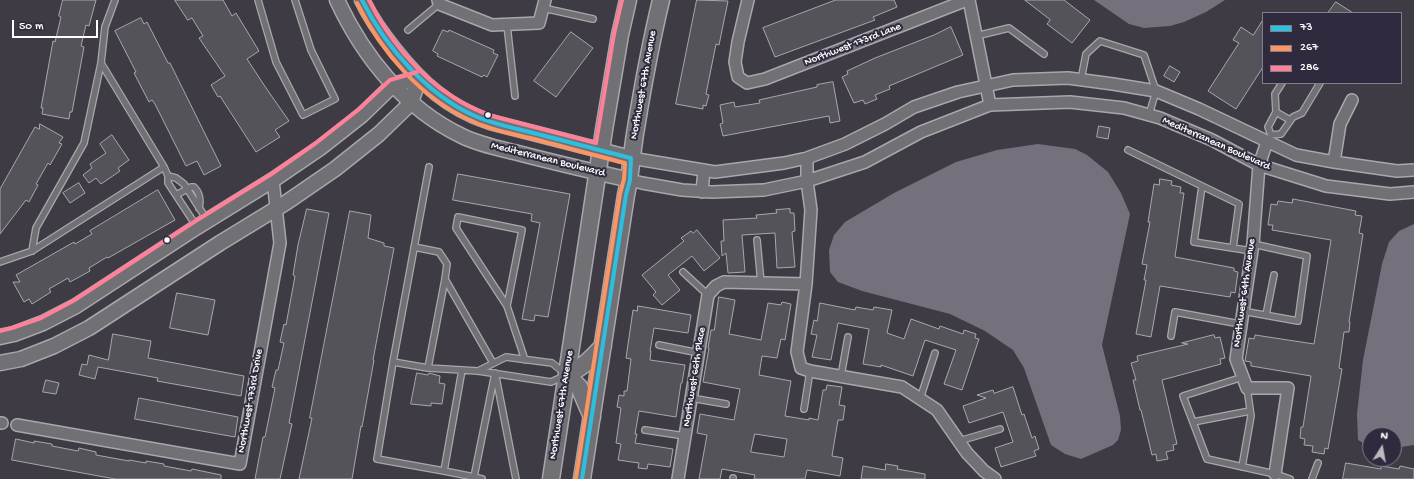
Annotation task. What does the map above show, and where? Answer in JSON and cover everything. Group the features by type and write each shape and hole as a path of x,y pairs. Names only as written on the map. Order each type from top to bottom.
{"main road":[{"name":"Northwest 67th Avenue","path":"551,479 601,150 620,35 628,0"},
{"name":"Northwest 67th Avenue","path":"582,479 630,180 631,158 651,43 662,0"},
{"path":"592,417 579,387 567,375 583,366 603,346"}],"street":[{"name":"Mediterranean Boulevard","path":"337,0 348,24 370,56 393,85 411,103 437,122 463,137 483,144 642,183 702,192 764,190 807,181 865,162 921,132 990,105 1070,102 1124,108 1160,118 1212,140 1259,165 1326,186 1390,194 1414,192"},
{"name":"Mediterranean Boulevard","path":"362,0 368,12 388,42 410,70 426,86 472,116 538,135 631,158 715,172 748,169 807,158 845,144 885,124 914,107 958,92 1013,80 1068,78 1156,91 1269,138 1296,155 1396,171 1414,170"},
{"name":"Northwest 173rd Lane","path":"748,0 735,62 738,77 747,83 765,79 968,0"},
{"path":"968,0 990,105"},
{"path":"438,2 492,26 539,23 544,4"},
{"path":"0,337 14,334 44,323 76,306 273,180 320,148 362,115 393,85 419,78"},
{"path":"0,363 21,359 54,346 89,328 336,169 379,134 411,103 419,78"},
{"path":"1334,162 1340,124 1352,100"},
{"name":"Northwest 64th Avenue","path":"1247,388 1236,359 1242,310 1253,247 1259,165 1269,138"},
{"path":"807,158 807,181 811,210 806,284 797,352 801,368 810,371 902,387 937,410 967,454 994,479"},
{"path":"702,192 704,170"},
{"name":"Northwest 173rd Drive","path":"17,425 240,464 280,243 273,180"},
{"path":"708,295 716,286 724,282 806,284"},
{"name":"Northwest 66th Place","path":"678,479 708,295"},
{"path":"1247,388 1288,388 1275,474"}],"lane":[{"path":"32,251 36,228 84,143 101,63 105,27 115,0"},
{"path":"258,0 276,62 303,115 335,100 311,50 295,0"},
{"path":"408,30 438,2"},
{"path":"544,4 593,19"},
{"path":"507,25 515,96"},
{"path":"976,36 1009,28 1044,54"},
{"path":"1081,80 1086,54 1100,41 1144,55 1156,91 1149,115"},
{"path":"101,63 164,167 168,176 168,183 176,195 202,224"},
{"path":"1281,84 1275,94 1276,112 1268,127 1269,138 1281,134 1290,120 1302,113 1319,84"},
{"path":"1276,112 1290,120"},
{"path":"1128,150 1239,204 1233,248"},
{"path":"0,262 32,251 164,167"},
{"path":"429,167 393,362 377,459 482,479"},
{"path":"168,176 176,178 184,184 200,208 202,224"},
{"path":"1202,186 1194,242 1233,248 1253,247 1307,256 1298,320 1242,310"},
{"path":"176,195 187,189"},
{"path":"507,306 522,230 458,217 456,228 507,306 525,360"},
{"path":"757,240 761,283"},
{"path":"414,247 439,252 447,264 428,368"},
{"path":"683,272 708,295"},
{"path":"1266,315 1274,275"},
{"path":"445,279 493,363"},
{"path":"1171,336 1175,312 1240,324"},
{"path":"841,376 848,337"},
{"path":"659,346 699,353"},
{"path":"920,398 935,353"},
{"path":"393,362 428,368 478,370 551,382 567,375 552,363 506,357 478,370"},
{"path":"444,471 462,370"},
{"path":"804,409 810,371"},
{"path":"474,477 495,373"},
{"path":"495,373 516,479"},
{"path":"1243,377 1183,396 1207,459 1275,474 1290,479"},
{"path":"1242,467 1250,416 1247,388"},
{"path":"691,398 726,404"},
{"path":"1193,422 1250,410"},
{"path":"958,441 1000,429"},
{"path":"645,430 685,436"},
{"path":"1312,479 1318,464"}],"shaded area":[{"path":"1094,0 1225,0 1206,12 1184,22 1170,26 1144,28 1129,24"},
{"path":"1038,144 1075,149 1087,155 1108,172 1121,193 1130,214 1102,345 1120,416 1121,430 1118,440 1113,445 1081,459 1065,454 1051,445 1024,368 1013,350 985,331 950,314 862,291 838,282 830,272 829,250 834,235 845,222 894,193 956,162 997,150"},
{"path":"1414,224 1414,445 1402,447 1402,427 1362,427 1362,442 1358,440 1357,414 1363,360 1382,264 1389,242 1399,231"}],"building":[{"path":"63,0 96,0 89,26 86,25 81,46 84,47 72,112 70,112 69,119 42,114 43,108 41,108 53,41 55,42 61,17 59,16"},
{"path":"175,0 223,0 232,16 236,13 259,51 247,59 289,121 275,130 280,137 256,152 220,96 218,97 211,85 225,76 199,38 203,36 192,18 188,20"},
{"path":"697,0 728,1 719,45 716,44 706,94 709,95 706,106 703,105 703,109 676,104"},
{"path":"836,0 894,0 897,7 873,17 875,20 775,57 763,28"},
{"path":"1025,0 1064,0 1090,20 1072,43 1047,24 1050,20"},
{"path":"1336,2 1351,12 1329,12"},
{"path":"141,18 144,24 147,22 168,63 170,63 221,166 204,175 197,161 186,166 155,104 152,100 149,102 134,73 136,72 115,31"},
{"path":"1262,22 1262,69 1236,109 1208,91 1239,43 1233,40 1241,27 1253,35"},
{"path":"951,27 963,55 889,86 890,89 875,95 877,99 865,104 863,100 854,103 842,77 848,74 847,71"},
{"path":"443,30 448,32 449,30 494,50 493,53 498,55 487,77 484,75 482,77 437,56 438,54 433,51"},
{"path":"571,32 593,48 556,97 534,81"},
{"path":"1170,66 1180,72 1174,82 1164,76"},
{"path":"833,82 840,121 830,123 829,116 723,136 720,124 723,123 720,105 734,102 735,107 760,103 759,100"},
{"path":"40,124 63,137 59,143 62,144 50,165 48,163 36,184 38,185 29,202 26,200 0,234 0,189 35,127 39,129"},
{"path":"1099,126 1110,128 1108,139 1097,137"},
{"path":"112,135 129,160 118,168 120,171 101,184 96,178 89,183 83,175 92,168 90,164 106,153 100,144"},
{"path":"458,174 570,194 548,317 535,315 534,321 522,319 540,223 531,221 532,214 453,200"},
{"path":"1160,179 1172,181 1171,185 1181,187 1180,193 1184,193 1175,257 1234,268 1234,271 1238,272 1235,293 1231,292 1230,297 1160,286 1151,337 1136,334 1146,280 1144,280 1147,265 1142,264 1150,222 1148,222 1154,184 1159,185"},
{"path":"79,183 85,193 70,203 63,193"},
{"path":"158,190 175,220 108,258 107,257 89,268 90,271 70,282 68,278 49,289 51,292 32,304 29,299 24,302 13,282 20,282 16,275 74,242 75,244 92,234 90,231"},
{"path":"1293,199 1356,211 1355,215 1362,216 1359,233 1363,234 1349,322 1349,332 1344,332 1339,368 1342,369 1328,449 1325,448 1324,454 1312,452 1313,446 1304,445 1305,439 1300,438 1311,376 1251,366 1251,362 1245,361 1249,338 1254,339 1255,335 1314,344 1331,240 1272,230 1273,225 1268,225 1271,204 1277,205 1278,201 1292,203"},
{"path":"307,209 329,213 289,423 292,424 280,479 255,479 263,437 265,437 275,388 272,387 276,370 278,370 284,343 280,342 284,324 286,325 295,276 293,275 298,245"},
{"path":"790,209 790,213 794,213 795,231 792,232 795,267 777,268 775,233 742,235 745,272 728,273 726,253 722,256 721,241 724,241 723,220 757,218 756,215 777,213 776,210"},
{"path":"350,211 371,215 368,238 384,243 384,246 394,248 362,427 361,426 352,479 299,479 312,418 310,418"},
{"path":"697,230 720,258 704,271 692,256 668,275 680,290 662,305 653,295 656,292 642,275 684,241 681,238 691,231 693,233"},
{"path":"177,293 215,300 208,335 170,328"},
{"path":"719,297 735,300 729,334 761,340 768,303 781,305 782,302 791,304 785,340 781,339 777,358 762,356 759,375 791,381 785,416 809,420 809,418 818,420 823,390 826,390 827,385 842,387 839,405 845,406 843,420 838,420 832,456 843,458 840,476 807,470 805,479 754,479 755,475 722,469 720,479 699,479 707,435 697,433 700,414 734,420 740,389 703,382 711,330 714,330","holes":["755,434 787,439 784,457 751,452"]},
{"path":"820,303 855,310 856,307 873,310 874,307 892,310 887,333 904,339 911,319 939,329 940,326 963,334 964,330 976,334 975,338 979,339 962,390 944,384 956,350 925,340 913,376 881,365 881,367 863,364 869,329 838,323 831,360 812,357 817,335 811,334 814,320 817,321"},
{"path":"638,306 691,315 688,333 654,328 650,351 650,360 685,365 676,417 639,411 635,434 637,434 635,443 673,449 670,467 648,464 647,469 638,468 639,463 618,460 621,444 616,443 621,408 617,407 619,395 624,396 624,391 627,391 631,359 626,358 633,310 637,311"},
{"path":"113,334 151,341 148,358 244,376 241,396 157,381 158,378 98,367 95,379 79,375 82,364 87,365 89,355 108,360"},
{"path":"1214,335 1215,338 1220,337 1225,358 1220,359 1221,364 1162,380 1177,444 1173,445 1174,450 1166,452 1168,459 1157,461 1156,454 1152,455 1140,410 1133,380 1136,380 1131,363 1138,361 1137,356 1188,344 1182,343"},
{"path":"417,373 428,375 429,373 440,376 439,383 445,384 442,404 431,403 431,406 411,404"},
{"path":"46,380 59,383 56,394 43,392"},
{"path":"1013,387 1022,415 1024,414 1032,438 1035,436 1039,449 1034,451 1036,456 1001,467 995,448 1013,442 1003,412 969,423 963,406 986,398 977,395 993,390 994,393"},
{"path":"139,398 238,417 235,437 135,419"},
{"path":"16,439 34,443 34,441 52,444 52,446 78,451 79,448 96,452 96,455 129,461 146,463 146,461 191,471 192,469 221,475 221,479 115,479 12,460"},
{"path":"1346,463 1362,466 1362,467 1381,469 1381,467 1387,467 1399,469 1402,466 1414,469 1414,479 1343,479"},
{"path":"886,464 898,466 897,469 925,474 925,479 861,479 863,466 885,470"}],"transit line":[{"name":"73","path":"362,0 383,35 409,67 424,82 457,107 496,124 631,158 630,180 626,195 582,479"},
{"name":"286","path":"369,0 376,14 394,41 416,67 440,88 458,100 472,108 492,116 596,143 614,34 622,0"},
{"name":"267","path":"357,3 378,39 404,72 420,87 453,112 493,129 625,163 624,179 620,194 576,478"},
{"name":"286","path":"0,331 41,318 73,301 194,222 270,175 316,143 358,110 390,80 417,72"}]}
